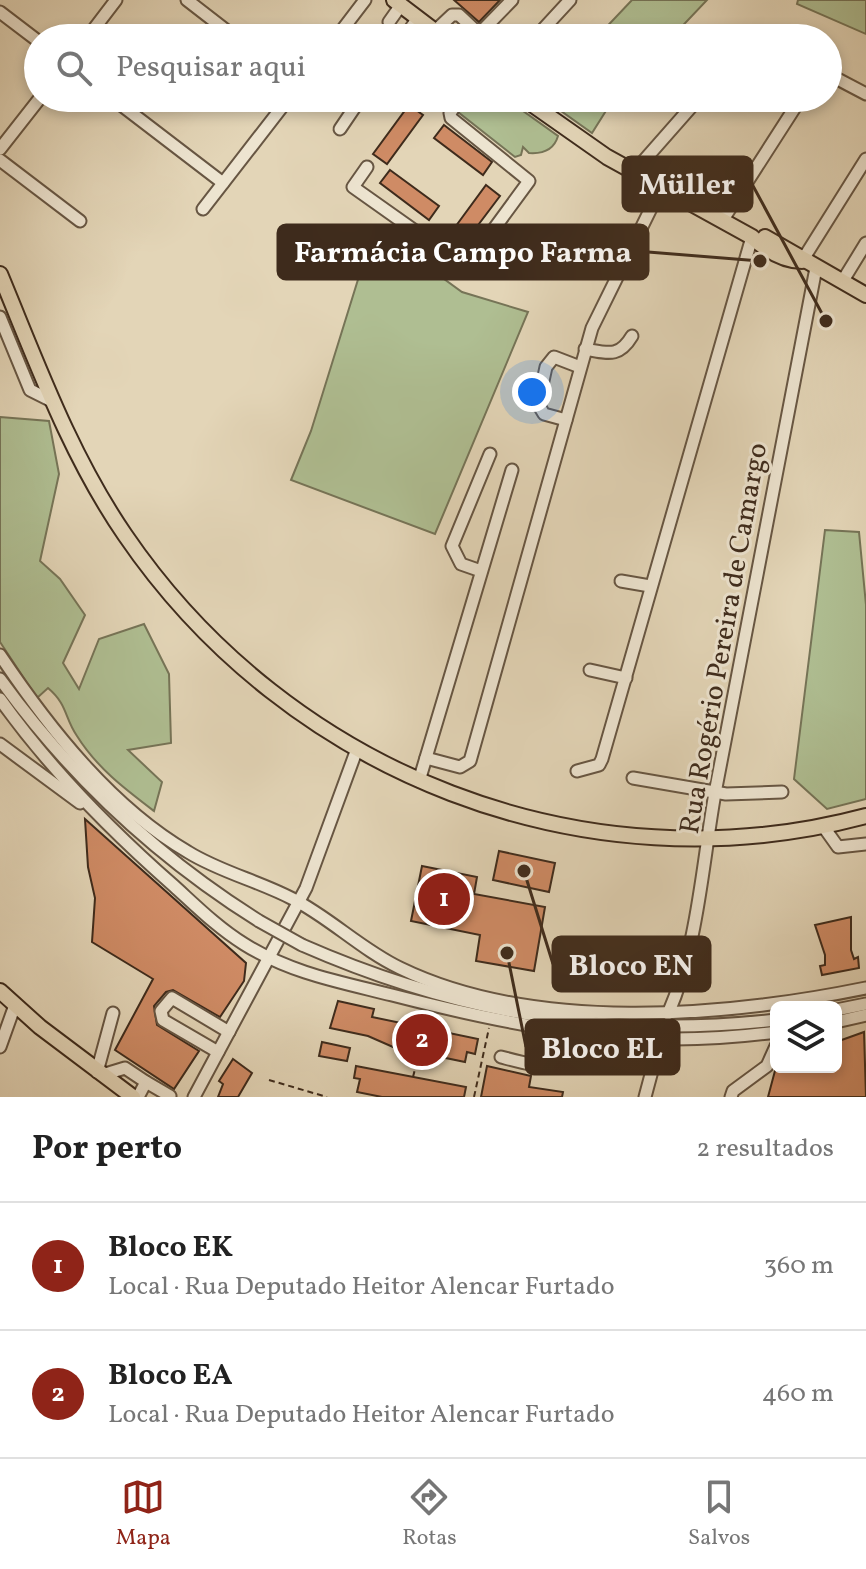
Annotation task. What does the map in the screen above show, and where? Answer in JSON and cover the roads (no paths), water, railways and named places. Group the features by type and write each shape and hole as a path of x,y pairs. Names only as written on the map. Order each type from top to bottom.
{"main road":[{"path":"397,3 426,24"},
{"path":"544,112 633,173 752,237 765,237 866,295"},
{"path":"0,274 54,402 99,494 182,609 243,668 357,749 419,781 505,812 562,826 638,838 770,836 866,816"},
{"path":"0,991 99,1073 135,1097"}],"street":[{"path":"98,24 116,0"},
{"path":"187,0 218,24"},
{"path":"347,24 365,0"},
{"path":"488,24 512,0"},
{"path":"548,24 570,0"},
{"path":"389,22 397,3"},
{"path":"0,12 24,30"},
{"path":"447,24 452,15 459,15 469,24"},
{"path":"414,24 418,18"},
{"path":"842,81 866,94"},
{"path":"0,149 29,112"},
{"path":"130,112 223,183"},
{"path":"203,209 278,112"},
{"path":"340,129 352,112"},
{"path":"367,167 353,187 466,267 529,181 451,118 451,112"},
{"path":"633,173 687,112"},
{"path":"722,221 792,112"},
{"path":"802,261 866,159"},
{"path":"0,160 80,221"},
{"path":"426,758 460,767 470,761 592,328 661,188"},
{"path":"577,771 599,765 752,237"},
{"path":"842,282 866,243"},
{"name":"Rua Rogério Pereira de Camargo","path":"668,1014 683,973 710,839 715,793 816,268"},
{"path":"0,317 30,390 54,402"},
{"path":"585,349 613,355 625,348 632,336"},
{"path":"566,420 544,414 538,404 546,367 554,357 580,367"},
{"path":"481,571 461,564 452,546 490,454"},
{"path":"419,781 512,470"},
{"path":"621,581 650,586"},
{"path":"0,655 81,758 158,830 198,858 299,902 388,962 436,981 548,1007 668,1014 772,1005 866,988"},
{"path":"590,670 626,678"},
{"path":"0,679 56,750 115,812 169,859 259,921 302,945 388,981 540,1019 664,1027 770,1020"},
{"path":"0,699 100,818"},
{"path":"0,744 100,818 220,927 269,958 318,978 489,1020 598,1038 660,1041 770,1034"},
{"path":"194,1097 299,902 357,749"},
{"path":"633,778 715,793 782,792"},
{"path":"823,826 838,847 866,844"},
{"path":"218,1052 163,1020 161,1011 172,998 229,1032"},
{"path":"842,1009 866,1004"},
{"path":"0,1047 15,1005"},
{"path":"113,1013 99,1073 125,1068 170,1096"},
{"path":"842,1021 866,1015"},
{"path":"501,1057 552,1069 573,1063 598,1038"},
{"path":"645,1097 660,1041"},
{"path":"731,1097 733,1091 770,1062"},
{"path":"135,1097 146,1082"}],"place":[{"name":"Farmácia Campo Farma","path":"760,261"},
{"name":"Müller","path":"826,321"},
{"name":"Bloco EN","path":"524,871"},
{"name":"Bloco EK","path":"444,899"},
{"name":"Bloco EL","path":"507,953"},
{"name":"Bloco EA","path":"422,1040"}]}
